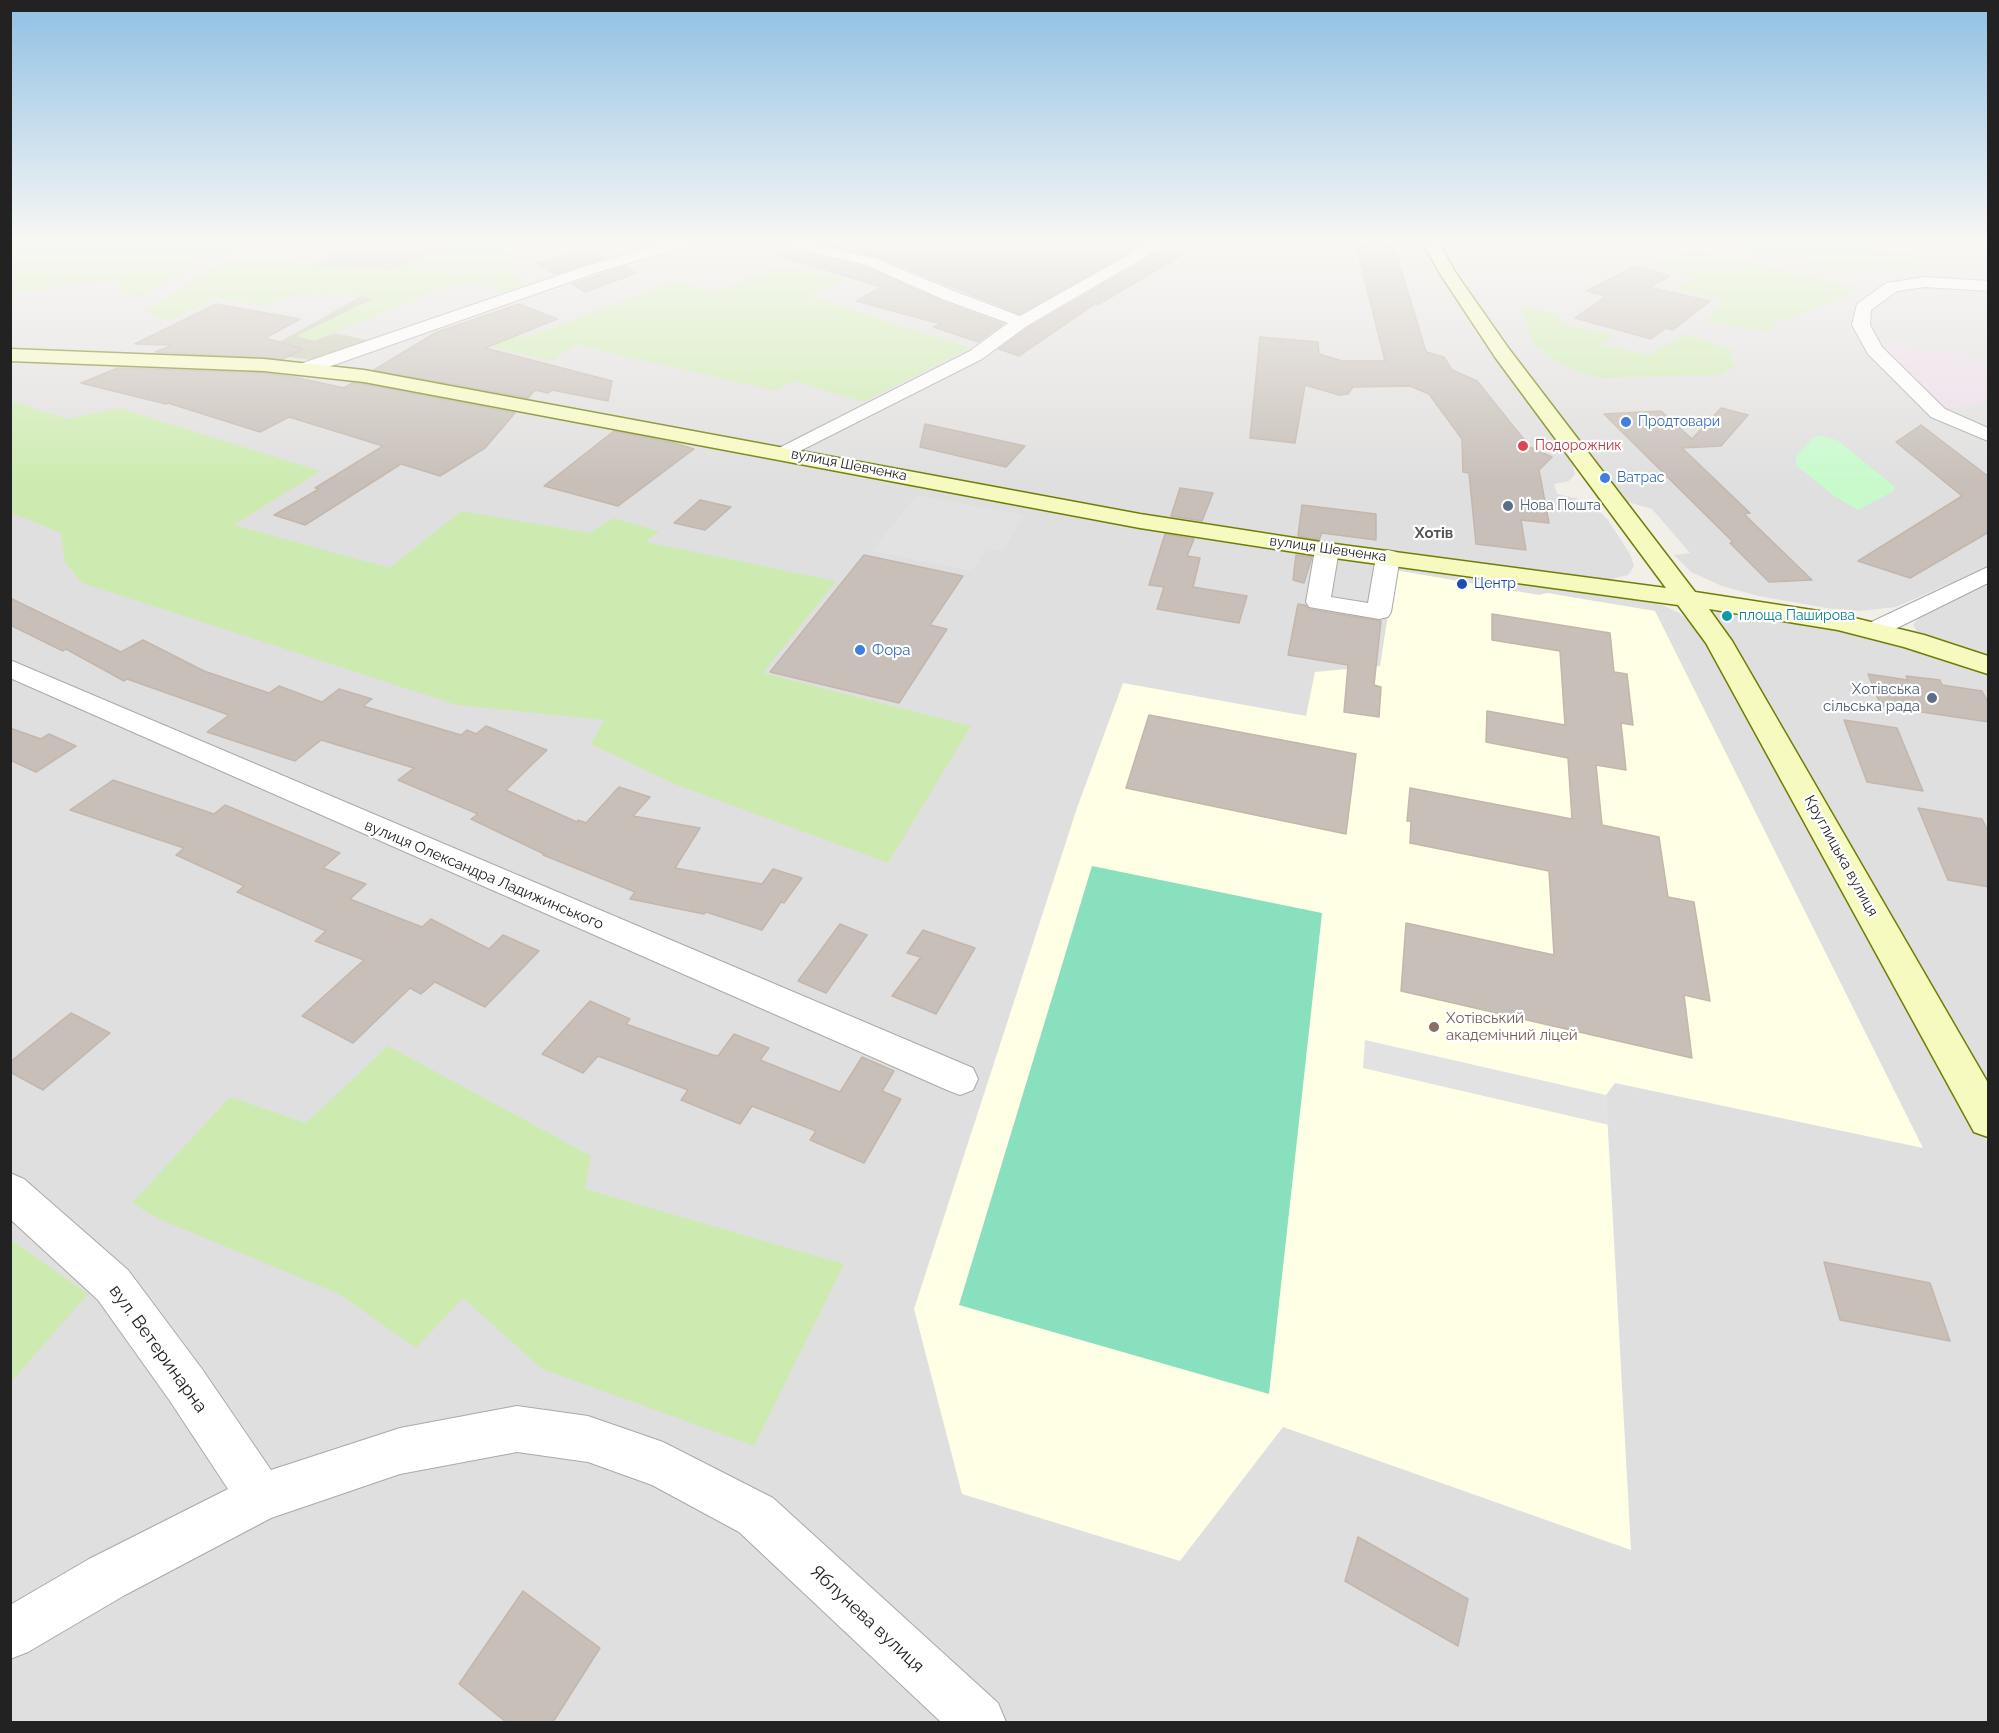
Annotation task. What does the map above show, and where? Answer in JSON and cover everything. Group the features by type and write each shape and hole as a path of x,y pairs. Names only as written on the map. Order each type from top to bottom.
{"street":[{"path":"304,369 440,322"},
{"path":"784,453 976,355 1019,322"},
{"name":"Круглицька вулиця","path":"1481,322 1719,641 1989,1119"},
{"path":"1862,322 1874,350 1938,413 1989,435"},
{"name":"вулиця Шевченка","path":"10,355 216,362 364,376 1140,521 1327,550 1686,598"},
{"path":"1327,550 1318,603 1379,612 1388,557"},
{"path":"1874,630 1989,574"},
{"path":"1686,598 1874,630 1989,665"},
{"name":"вулиця Олександра Ладижинського","path":"10,668 174,741 960,1079"},
{"name":"вул. Ветеринарна","path":"10,1192 113,1285 186,1385 261,1497"},
{"name":"Яблунева вулиця","path":"10,1634 107,1577 261,1497 400,1451 517,1429 588,1439 663,1465 756,1515 979,1722"}],"shaded area":[{"path":"11,322 1472,322 1572,463 1575,474 1569,481 1554,484 1557,494 1576,498 1594,506 1608,520 1630,554 1634,566 1628,575 1612,579 1591,580 1636,599 1662,605 1679,613 1690,622 1704,640 1988,1143 1988,1722 11,1722"},
{"path":"315,322 358,322 335,333 371,341 312,360 260,353"},
{"path":"1489,322 1988,322 1988,567 1896,607 1860,611 1827,608 1758,596 1722,586 1691,572 1674,555 1690,553 1652,509 1628,502"},
{"path":"1896,345 1929,352 1944,349 1988,362 1988,403 1937,410 1877,346"},
{"path":"916,495 1025,515 1002,551 987,549 972,571 872,551"},
{"name":"Хотівський академічний ліцей","path":"1395,570 1539,595 1547,593 1655,611 1923,1148 1615,1083 1606,1095 1631,1550 1283,1427 1180,1561 962,1494 914,1309 1077,808 1123,683 1306,716 1315,672 1380,666"},
{"path":"1988,580 1988,659 1938,644 1918,634 1913,624 1924,613"},
{"path":"1727,611 1843,630 1988,669 1988,1099 1831,820 1712,617 1716,612"},
{"path":"1365,1040 1606,1095 1609,1125 1363,1068"}],"green space":[{"path":"325,322 362,322 315,341 296,336"},
{"path":"568,322 890,322 971,348 863,402 794,381 776,391 576,345 552,361 483,345 509,334 526,338"},
{"path":"1526,322 1561,322 1613,335 1602,345 1652,356 1655,351 1686,334 1734,351 1730,356 1735,367 1721,375 1600,378 1575,371 1551,358 1533,343"},
{"path":"1705,322 1779,322 1773,324 1773,332"},
{"path":"11,401 68,419 119,408 320,471 234,525 390,568 461,511 590,533 614,518 659,531 646,542 836,581 763,673 971,726 888,863 674,784 591,744 604,720 457,705 82,583 65,562 61,533 11,513"},
{"path":"1819,435 1837,440 1895,487 1894,491 1858,510 1834,496 1796,465 1796,456 1813,438"},
{"path":"1092,866 1322,913 1269,1394 959,1305"},
{"path":"388,1046 591,1156 585,1189 844,1264 754,1446 542,1369 463,1298 416,1348 339,1294 159,1219 132,1203 230,1097 306,1123"},
{"path":"11,1240 88,1294 11,1382"}],"building":[{"path":"180,322 295,322 265,338 303,349 283,359 155,352 173,345 135,344"},
{"path":"467,322 550,322 485,348 612,381 608,401 552,390 548,393 535,390 528,398 374,370 437,332"},
{"path":"933,322 997,322 1003,324 978,342 934,327 941,324"},
{"path":"1039,322 1069,322 1019,356 999,349"},
{"path":"1375,322 1417,322 1426,352 1444,357 1452,370 1477,381 1530,447 1552,457 1539,470 1549,523 1521,520 1526,550 1476,544 1469,473 1463,472 1462,439 1429,394 1410,386 1353,387 1348,394 1339,395 1305,385 1295,443 1250,438 1260,337 1318,342 1319,354 1342,361 1385,361"},
{"path":"1589,322 1683,322 1673,330 1666,328 1651,339"},
{"path":"118,368 264,373 344,388 352,383 364,384 515,413 485,448 440,476 401,464 305,525 274,515 319,489 315,488 383,446 289,417 260,432 168,403 81,383"},
{"path":"1721,408 1748,415 1721,446 1682,448 1750,513 1744,514 1812,580 1769,582 1730,543 1733,542 1604,414 1661,411 1692,439"},
{"path":"925,424 1025,446 1006,467 920,447"},
{"path":"1921,425 1989,477 1989,532 1910,578 1858,561 1962,496 1896,442"},
{"path":"614,431 694,449 618,506 544,486"},
{"path":"1180,488 1213,493 1202,521 1171,516"},
{"path":"700,500 731,507 705,530 674,523"},
{"path":"1302,505 1376,514 1376,540 1322,533 1319,540 1298,536"},
{"path":"1165,534 1194,539 1187,556 1200,558 1193,587 1247,596 1239,623 1157,609 1164,587 1149,585"},
{"name":"Фора","path":"864,555 963,576 930,625 947,629 899,703 770,672"},
{"path":"1296,555 1312,557 1304,583 1293,580"},
{"path":"10,598 121,652 143,640 204,671 269,693 279,686 322,702 339,689 372,699 363,706 461,735 467,730 476,734 486,726 547,750 506,790 577,822 578,820 586,823 619,787 650,797 633,816 700,828 675,868 762,884 773,869 802,878 784,903 781,902 762,930 706,912 704,914 630,899 635,892 543,855 471,819 478,814 398,780 414,768 321,740 295,761 207,732 229,715 127,679 124,681 66,649 63,651 10,625"},
{"path":"1298,604 1305,605 1309,609 1381,621 1374,685 1381,687 1379,717 1344,712 1348,665 1288,655"},
{"path":"1492,614 1610,633 1614,672 1627,674 1633,725 1621,723 1626,770 1596,765 1602,825 1659,837 1668,897 1694,902 1710,1001 1684,995 1692,1058 1401,991 1406,923 1554,955 1549,871 1410,843 1411,821 1407,821 1410,788 1572,819 1568,758 1486,742 1487,711 1565,725 1560,651 1492,640"},
{"name":"Хотівська сільська рада","path":"1868,674 1908,680 1906,676 1940,680 1942,685 1982,691 1989,704 1989,722 1881,706"},
{"path":"1149,715 1356,754 1346,834 1126,788"},
{"path":"1844,720 1897,728 1923,791 1867,782"},
{"path":"10,728 41,739 49,734 76,746 36,772 10,760"},
{"path":"113,780 214,814 225,805 340,853 323,868 366,884 350,899 422,927 431,919 489,949 503,935 539,951 485,1007 435,982 421,994 410,988 353,1043 302,1016 364,960 315,941 326,931 237,892 244,886 176,855 184,848 70,810"},
{"path":"1918,808 1982,819 1989,833 1989,887 1948,880"},
{"path":"840,924 867,935 826,993 798,981"},
{"path":"923,930 975,948 936,1014 892,996 921,957 907,953"},
{"path":"590,1001 630,1019 626,1024 713,1055 718,1056 734,1034 769,1048 760,1060 840,1092 862,1057 894,1071 882,1091 901,1099 864,1163 810,1140 816,1131 752,1106 740,1124 681,1100 688,1090 598,1056 583,1073 542,1054"},
{"path":"71,1013 110,1033 43,1090 10,1072 10,1062"},
{"path":"1824,1262 1930,1283 1950,1341 1840,1320"},
{"path":"1358,1537 1468,1599 1458,1646 1345,1581"},
{"path":"523,1591 600,1648 553,1722 506,1722 459,1684"}],"place":[{"name":"Продтовари","path":"1626,422"},
{"name":"Подорожник","path":"1523,446"},
{"name":"Ватрас","path":"1605,478"},
{"name":"Нова Пошта","path":"1508,506"},
{"name":"Центр","path":"1462,584"},
{"name":"площа Паширова","path":"1727,616"},
{"name":"Фора","path":"860,650"},
{"name":"Хотівська сільська рада","path":"1932,698"},
{"name":"Хотівський академічний ліцей","path":"1434,1027"}],"district":[{"name":"Хотів","path":"1434,533"}]}
